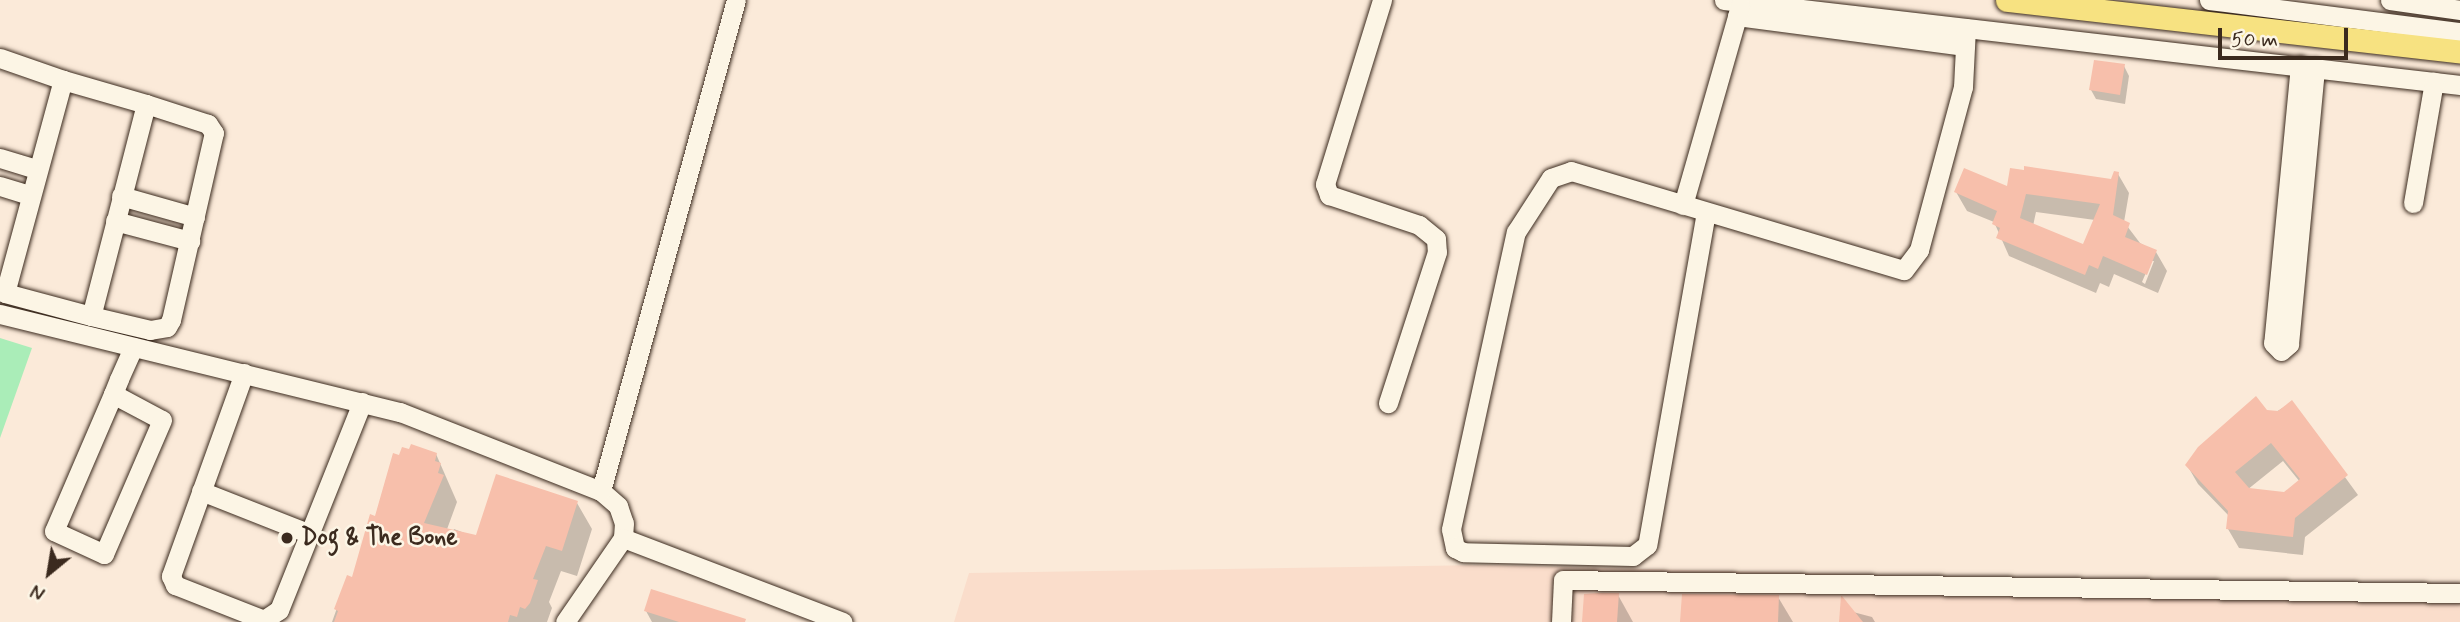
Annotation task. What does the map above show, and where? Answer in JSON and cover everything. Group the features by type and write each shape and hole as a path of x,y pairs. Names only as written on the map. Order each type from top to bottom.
{"main road":[{"path":"2007,0 2460,52"}],"street":[{"path":"601,491 736,0"},
{"path":"1382,0 1325,184 1329,195 1419,225 1436,239 1437,252 1388,403"},
{"path":"2210,0 2460,32"},
{"path":"2389,0 2460,10"},
{"path":"1683,205 1734,6 1965,37 2307,66 2460,85"},
{"path":"1706,212 1647,545 1633,555 1463,552 1455,548 1451,529 1512,247 1522,220 1560,172 1571,171 1706,212 1895,270 1911,266 1919,250 1963,87 1965,37"},
{"path":"0,58 213,128 190,241 167,327 150,330 90,316 33,311 0,314"},
{"path":"2307,66 2288,344 2281,351 2273,343 2307,66"},
{"path":"63,80 2,292 33,311 133,347 400,412 601,491 618,506 624,523 623,538 565,622"},
{"path":"2413,203 2434,82"},
{"path":"90,316 146,104"},
{"path":"0,158 37,169"},
{"path":"0,186 30,195"},
{"path":"121,196 195,217"},
{"path":"115,221 190,241"},
{"path":"113,394 162,420 104,554 54,531 133,347"},
{"path":"243,373 171,576 175,585 271,620 279,610 362,402"},
{"path":"201,491 310,534"},
{"path":"623,538 843,622"},
{"path":"1561,622 1563,580 2460,593"}],"shaded area":[{"path":"1484,565 2460,589 2460,622 954,622 969,573"}],"green space":[{"path":"0,338 32,348 0,438"}],"building":[{"path":"2094,60 2125,64 2120,95 2089,90"},
{"path":"2024,166 2111,179 2114,171 2119,172 2113,215 2130,223 2125,237 2157,250 2147,275 2103,256 2098,269 2089,265 2085,275 1996,238 2000,228 1992,224 1997,211 1954,192 1964,168 2007,186 2010,168 2024,170","holes":["2026,194 2100,204 2083,244 2020,218"]},
{"path":"2256,396 2267,410 2278,411 2292,400 2348,475 2295,518 2293,537 2226,529 2228,511 2185,465 2198,447","holes":["2271,443 2300,479 2284,492 2249,488 2235,472"]},
{"path":"411,444 437,453 435,461 441,463 438,473 444,475 424,523 476,535 496,474 578,501 562,551 546,546 533,579 538,580 530,603 525,609 520,607 517,617 510,615 508,622 334,622 338,611 334,609 347,575 352,577 370,514 375,516 393,453 399,455 402,447 409,449"},
{"path":"651,589 746,619 745,622 679,622 644,611"},
{"path":"1619,593 1617,622 1582,622 1584,594"},
{"path":"1682,594 1779,595 1778,622 1680,622"},
{"path":"1842,596 1863,622 1839,622"}],"place":[{"name":"Dog & The Bone","path":"287,538"}]}
